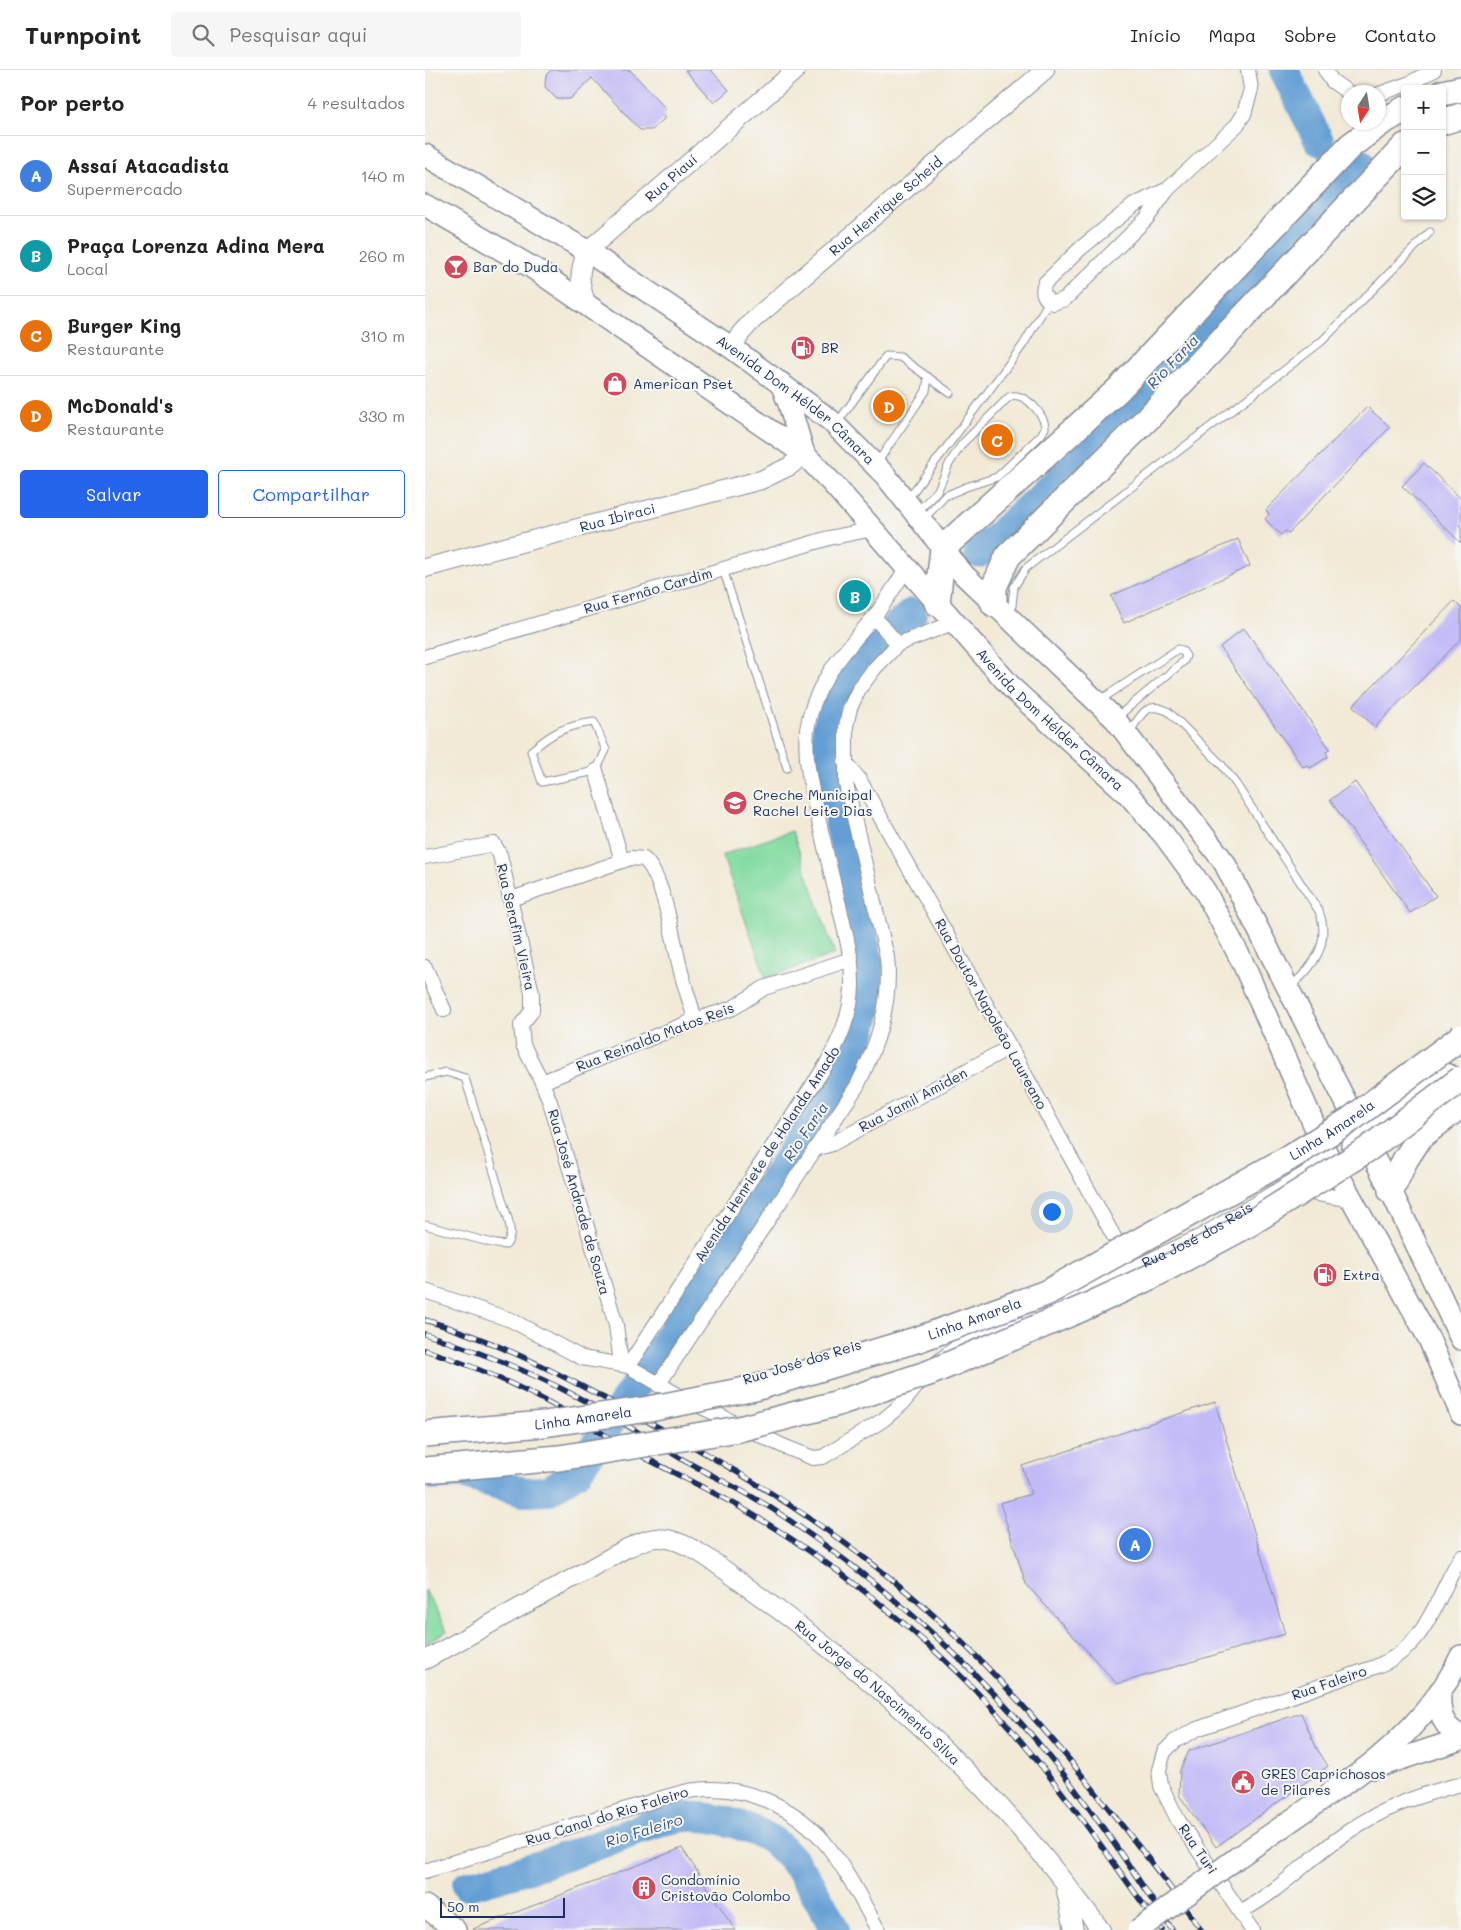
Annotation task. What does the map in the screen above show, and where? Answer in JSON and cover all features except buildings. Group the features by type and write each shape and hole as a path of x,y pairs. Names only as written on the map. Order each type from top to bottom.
{"highway":[{"path":"1446,92 1461,89"},
{"path":"937,603 943,548 1118,390 1350,146 1381,122 1401,111"},
{"path":"1446,121 1461,116"},
{"path":"1003,612 994,587 1008,556 1149,417 1401,150"},
{"name":"Linha Amarela","path":"425,1434 544,1424 649,1408 755,1388 919,1339 1046,1293 1289,1158 1350,1120 1461,1037"},
{"path":"425,1470 559,1458 739,1429 835,1404 929,1373 1081,1310 1150,1277 1249,1224 1368,1149 1461,1079"},
{"path":"1391,1191 1411,1148 1420,1137 1457,1108"}],"main road":[{"name":"Avenida Dom Hélder Câmara","path":"425,155 587,251 732,348 836,425 875,465 964,575 1099,702 1121,727 1224,862 1360,1134 1391,1191 1461,1339"},
{"name":"Avenida Dom Hélder Câmara","path":"425,205 533,268 804,454 833,484 953,623 1013,689 1128,794 1164,835 1205,891 1242,961 1327,1154 1429,1339 1461,1414"},
{"path":"780,383 789,404 804,454"},
{"path":"1341,1178 1343,1161 1360,1134 1436,1076 1445,1074 1455,1078 1459,1088 1457,1108"},
{"path":"1138,1930 1237,1858 1359,1774 1406,1732 1440,1691 1461,1656"},
{"path":"1440,1691 1439,1710 1445,1723 1461,1737"},
{"path":"1359,1774 1461,1737"},
{"path":"425,1906 455,1930"},
{"path":"425,1911 431,1930"}],"street":[{"name":"Rua Henrique Scheid","path":"732,348 741,333 753,320 1045,70"},
{"path":"1167,189 1135,205 1049,277 1043,290 1049,301 1057,303 1065,300 1147,218 1167,189 1237,125 1244,114 1251,89 1249,70"},
{"path":"1325,70 1332,81 1341,87"},
{"path":"1386,91 1434,70"},
{"name":"Rua Piauí","path":"587,251 796,71"},
{"path":"586,303 581,289 579,268 587,251"},
{"name":"Rua Ibiraci","path":"425,568 761,480 791,466 804,454"},
{"name":"Rua Fernão Cardim","path":"425,657 829,538 873,529"},
{"name":"Avenida Henriete de Holanda Amado","path":"628,1367 827,1065 839,1040 848,1013 852,988 851,959 812,790 807,757 807,730 825,679 847,647 879,622 907,568"},
{"path":"879,622 896,642"},
{"path":"653,1382 815,1149 857,1086 871,1059 881,1031 889,974 887,957 846,784 846,726 859,689 896,642 953,623"},
{"name":"Rua Doutor Napoleão Laureano","path":"845,762 859,779 1010,1047 1132,1270"},
{"path":"596,771 622,861"},
{"name":"Rua Serafim Vieira","path":"425,857 494,844 500,855 529,976 532,1011 521,1025 523,1045"},
{"path":"511,898 637,857 648,863 654,872 672,927 681,972 695,1020"},
{"name":"Rua Reinaldo Matos Reis","path":"543,1082 695,1020 733,1008 764,988 851,959"},
{"path":"425,967 444,1010"},
{"name":"Rua José Andrade de Souza","path":"523,1045 543,1082 628,1367"},
{"name":"Rua Jamil Amiden","path":"815,1149 832,1144 1010,1047"},
{"name":"Rua José dos Reis","path":"719,1408 783,1446 819,1458 883,1420 902,1404 941,1360 962,1343 968,1334 1132,1270 1201,1236 1313,1169 1327,1154"},
{"path":"1280,1190 1352,1200"},
{"path":"425,1291 511,1320 582,1358 628,1367 653,1382 719,1408"},
{"name":"Rua Jorge do Nascimento Silva","path":"425,1660 627,1548 659,1538 691,1548 722,1568 799,1625 876,1687 949,1753 1034,1847 1101,1930"},
{"name":"Rua Faleiro","path":"1159,1763 1169,1746 1197,1729 1375,1667 1401,1654 1420,1635 1461,1557"},
{"name":"Rua Turi","path":"1159,1763 1161,1786 1165,1798 1252,1930"},
{"path":"1240,1912 1274,1892 1345,1834 1367,1819 1410,1798 1461,1784"},
{"name":"Rua Canal do Rio Faleiro","path":"425,1871 666,1797 696,1790 740,1792 774,1804 794,1816 825,1844 877,1930"},
{"path":"1065,1886 1074,1930"}],"lane":[{"path":"1003,612 1014,587 1026,568 1321,342 1430,232"},
{"path":"914,512 926,476 1023,345 1049,301"},
{"path":"836,425 886,356 900,358 950,393"},
{"path":"875,465 923,397 928,387 928,377"},
{"path":"1013,395 1023,397 1043,419 1044,432 1000,474 945,496 914,512 937,490 949,464 962,444 1009,397 1013,395"},
{"path":"723,569 787,768"},
{"path":"1099,702 1169,654 1178,649 1182,650 1186,656 1184,661 1121,727"},
{"path":"1121,727 1150,708 1159,706 1169,712 1221,764 1319,911 1324,924 1324,938 1315,958 1304,975 1288,989"},
{"path":"594,722 606,750 596,771 543,782 531,751 549,735 569,725 594,722"},
{"path":"425,1078 447,1072 465,1078 511,1230 510,1239 506,1245 425,1225"},
{"path":"929,1326 951,1325 968,1334"},
{"name":"Rua José dos Reis","path":"719,1408 729,1385"}],"green space":[{"path":"792,831 835,954 766,978 722,855"},
{"path":"425,1590 447,1631 425,1643"}],"waterway":[{"path":"1284,70 1319,141"},
{"name":"Rio Faria","path":"979,553 1088,453 1361,164"},
{"name":"Rio Faria","path":"435,1476 459,1473 523,1492 548,1491 577,1472 839,1083 857,1048 868,1006 869,964 827,763 827,728 838,694 856,661 912,613"},
{"name":"Rio Faleiro","path":"467,1886 551,1861 666,1820 688,1817 710,1818 748,1828 778,1845 803,1874 835,1930"}],"railway":[{"path":"425,1320 505,1349 582,1386 664,1430 757,1484 847,1544 875,1566 940,1621 1028,1711 1133,1839 1201,1930"},
{"path":"425,1334 512,1366 592,1405 680,1458 763,1503 810,1534 879,1587 976,1675 1035,1739 1089,1809 1172,1930"},
{"path":"425,1350 478,1369 528,1392 577,1418 623,1446 738,1506 807,1549 873,1598 936,1652 1016,1735 1081,1817 1162,1930"}],"place":[{"name":"Bar do Duda","path":"456,267"},
{"name":"BR","path":"803,348"},
{"name":"American Pset","path":"615,384"},
{"name":"McDonald's","path":"889,406"},
{"name":"Burger King","path":"997,440"},
{"name":"Praça Lorenza Adina Mera","path":"855,596"},
{"name":"Creche Municipal Rachel Leite Dias","path":"735,803"},
{"name":"Extra","path":"1325,1275"},
{"name":"Assaí Atacadista","path":"1135,1544"},
{"name":"GRES Caprichosos de Pilares","path":"1243,1782"},
{"name":"Condomínio Cristovão Colombo","path":"644,1888"}]}
